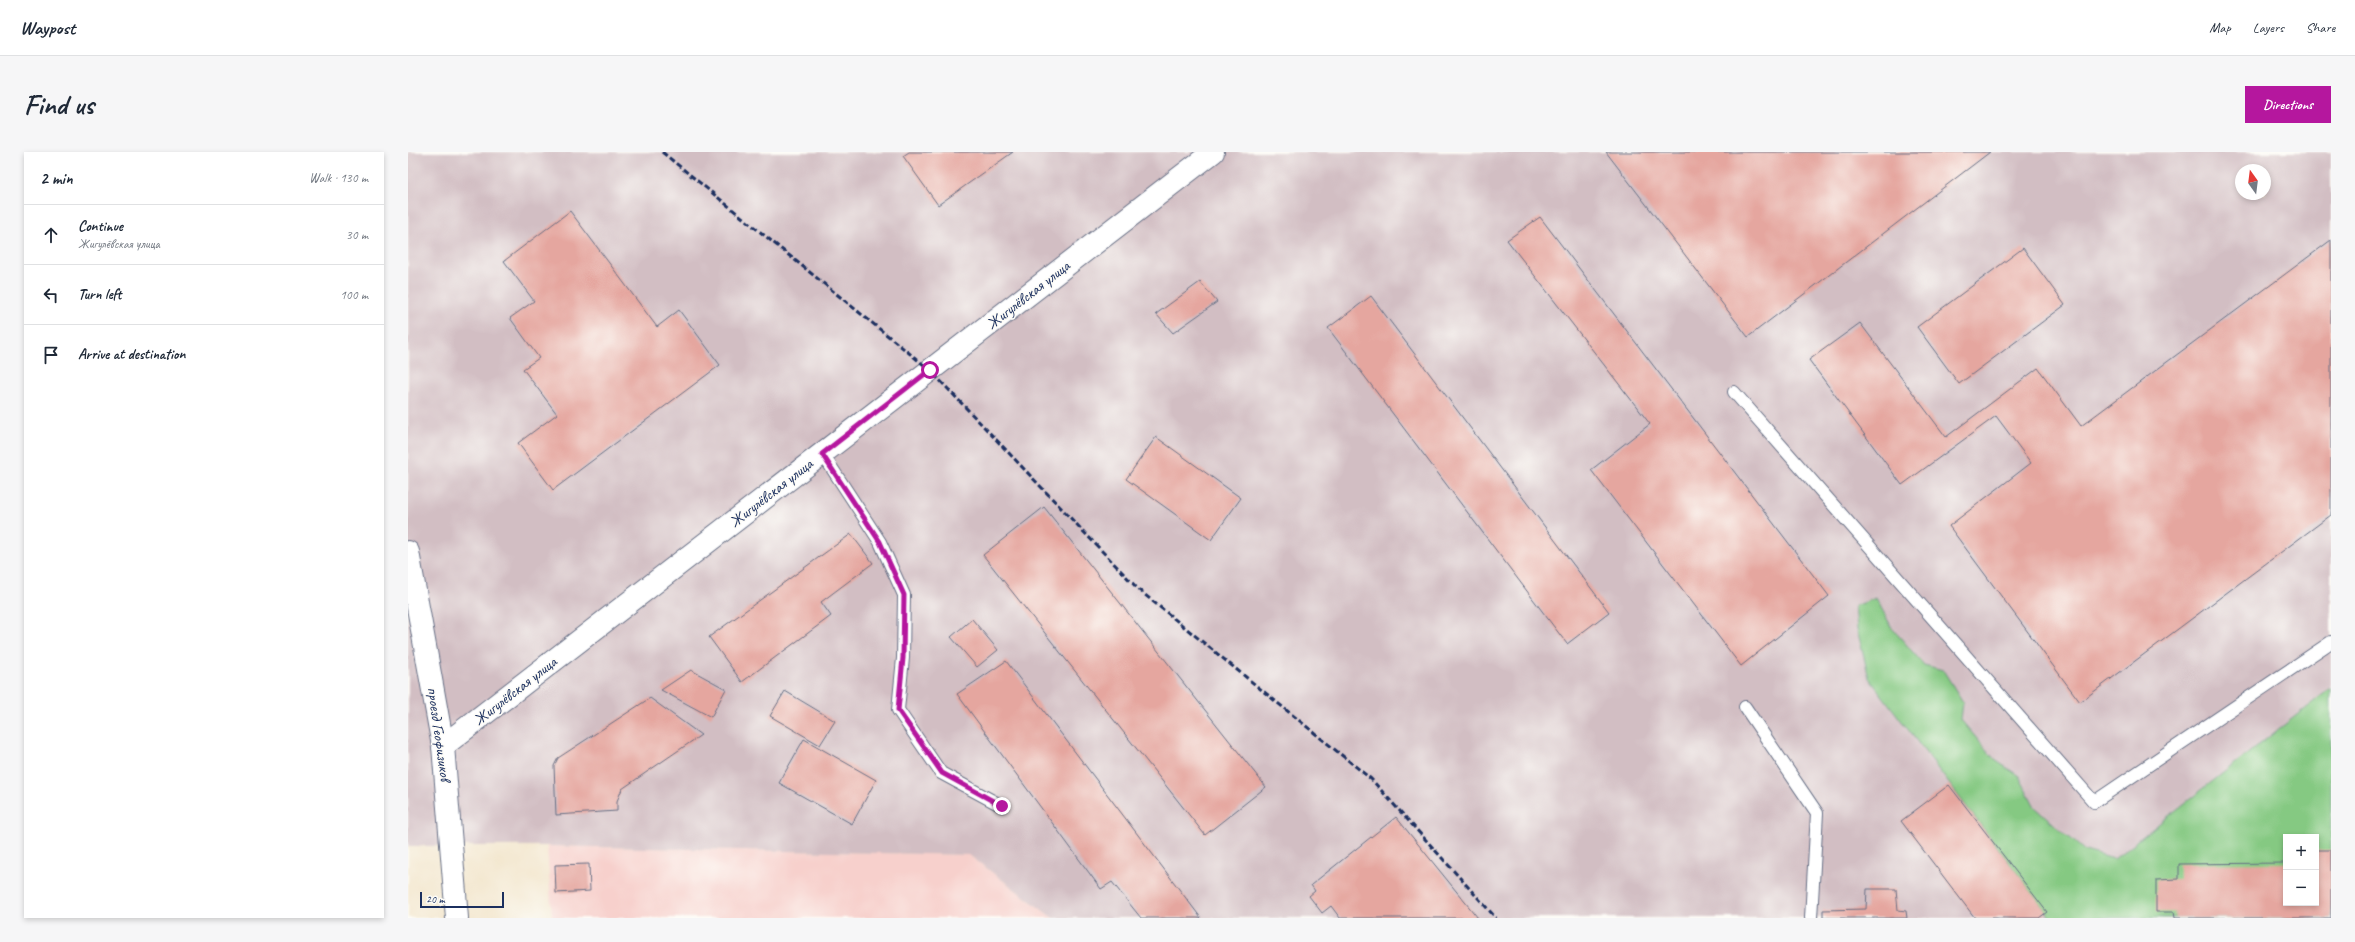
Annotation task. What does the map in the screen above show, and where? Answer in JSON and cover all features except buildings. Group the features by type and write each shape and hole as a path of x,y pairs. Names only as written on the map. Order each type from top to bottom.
{"street":[{"name":"Жигулёвская улица","path":"443,746 1213,152"},
{"name":"проезд Геофизиков","path":"408,552 413,612 443,746 457,918"}],"lane":[{"path":"1734,392 2094,802 2331,642"},
{"path":"822,454 880,542 904,595 903,658 898,710 942,773 1002,806"},
{"path":"1745,707 1817,813 1811,918"}],"shaded area":[{"path":"408,152 2331,152 2331,918 1053,918 969,855 547,846 408,846"},
{"path":"547,846 969,855 1053,918 552,918"}],"green space":[{"path":"1876,598 1892,628 1924,665 1943,670 1963,702 1961,720 1995,760 2019,776 2035,807 2085,851 2114,859 2331,688 2331,918 2051,918 1869,678 1857,629 1855,606"}],"railway":[{"path":"662,152 930,370 1139,590 1371,779 1496,918"}],"route":[{"path":"930,370 822,454 880,542 904,595 903,658 898,710 942,773 1002,806"}]}
